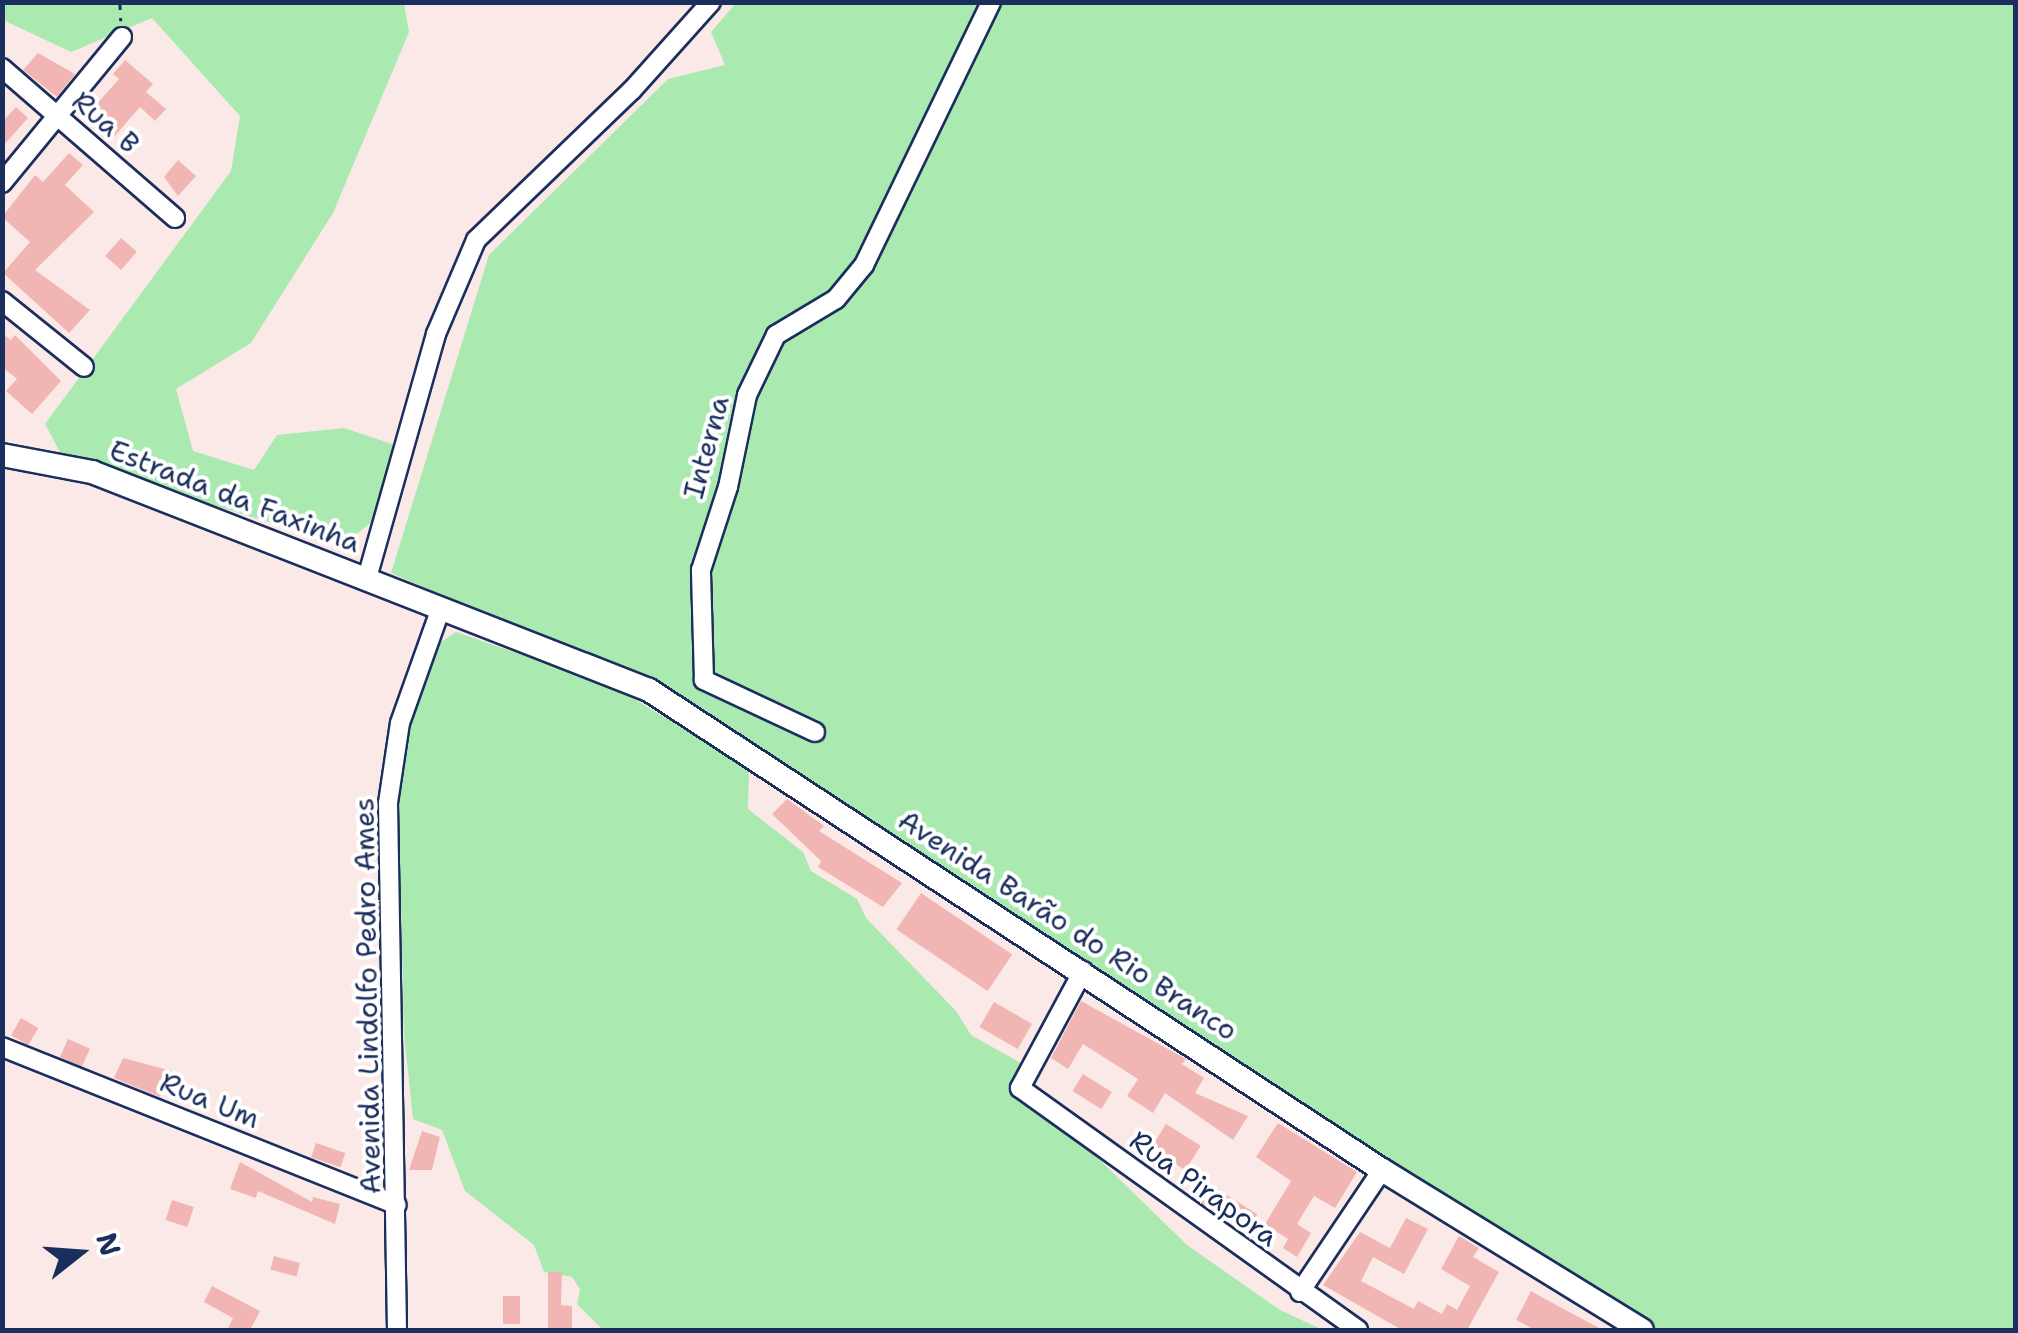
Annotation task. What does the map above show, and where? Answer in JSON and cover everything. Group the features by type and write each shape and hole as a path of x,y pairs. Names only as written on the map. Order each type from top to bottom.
{"street":[{"path":"367,578 436,334 476,240 632,90 711,2"},
{"name":"Interna","path":"815,732 704,680 701,570 728,487 744,406 776,335 836,299 864,264 991,2"},
{"path":"2,183 122,37"},
{"name":"Rua B","path":"2,68 174,218"},
{"path":"2,301 84,368"},
{"name":"Estrada da Faxinha","path":"2,455 92,472 440,608"},
{"name":"Avenida Barão do Rio Branco","path":"440,608 649,690 1382,1170 1642,1330"},
{"name":"Avenida Lindolfo Pedro Ames","path":"397,1330 388,803 400,723 440,608"},
{"name":"Rua Pirapora","path":"1082,972 1020,1088 1358,1330"},
{"name":"Rua Um","path":"2,1047 397,1205"},
{"path":"1300,1292 1382,1170"}],"green space":[{"path":"3,2 404,3 409,32 333,213 251,343 176,389 193,451 254,470 277,435 344,428 395,445 376,519 342,545 63,458 45,424 231,171 240,116 152,18 71,52 3,20"},
{"path":"736,3 2015,3 2015,1330 1648,1330 653,687 391,573 489,255 668,79 725,65 711,32"},
{"path":"456,632 615,687 749,769 748,809 803,852 811,871 857,899 866,918 956,1011 971,1035 1026,1066 1013,1093 1068,1129 1187,1245 1280,1310 1323,1330 603,1330 577,1304 580,1289 572,1277 544,1272 534,1245 465,1191 442,1130 413,1119 404,1034 398,772 412,694 432,648"}],"building":[{"path":"38,53 75,74 57,97 23,70"},
{"path":"125,60 153,84 146,92 166,109 155,121 140,107 113,138 87,115 119,79 113,74"},
{"path":"16,107 28,118 2,147 2,122"},
{"path":"69,153 83,165 65,185 94,212 35,270 90,310 69,333 3,273 30,242 2,217 35,175 43,182"},
{"path":"178,160 196,176 178,196 164,177"},
{"path":"121,238 137,252 121,270 105,256"},
{"path":"2,333 11,340 15,335 61,381 32,414 6,391 17,379 2,367"},
{"path":"787,799 824,826 819,831 902,883 883,907 818,867 821,861 772,814"},
{"path":"921,893 1012,955 988,991 896,929"},
{"path":"1081,1001 1186,1059 1182,1064 1204,1078 1195,1093 1248,1116 1233,1140 1165,1093 1153,1113 1127,1096 1138,1079 1083,1044 1068,1069 1051,1058"},
{"path":"994,1002 1032,1024 1018,1049 980,1027"},
{"path":"21,1018 38,1028 28,1045 11,1035"},
{"path":"68,1039 90,1049 82,1067 60,1057"},
{"path":"123,1058 172,1071 160,1097 114,1078"},
{"path":"1083,1074 1112,1092 1101,1109 1072,1091"},
{"path":"1278,1123 1357,1172 1335,1208 1314,1196 1297,1224 1311,1233 1297,1257 1283,1248 1288,1239 1265,1224 1291,1181 1256,1157"},
{"path":"1166,1124 1201,1146 1185,1170 1151,1149"},
{"path":"422,1131 440,1137 432,1170 409,1170"},
{"path":"316,1143 345,1153 340,1167 311,1157"},
{"path":"240,1162 312,1202 313,1197 340,1204 335,1224 258,1191 256,1198 230,1189"},
{"path":"1209,1184 1257,1214 1247,1231 1198,1201"},
{"path":"172,1200 194,1207 187,1227 166,1220"},
{"path":"1406,1218 1428,1229 1404,1274 1373,1257 1361,1281 1414,1309 1418,1301 1442,1314 1447,1304 1457,1310 1470,1286 1441,1269 1459,1236 1479,1248 1473,1257 1499,1272 1467,1330 1402,1330 1323,1285 1360,1232 1390,1248"},
{"path":"274,1256 300,1263 296,1277 270,1270"},
{"path":"548,1272 562,1272 561,1305 572,1306 572,1330 548,1330"},
{"path":"212,1286 260,1311 250,1330 227,1330 233,1318 204,1302"},
{"path":"1531,1291 1603,1330 1535,1330 1516,1320"},
{"path":"503,1296 520,1296 520,1324 503,1324"}]}
